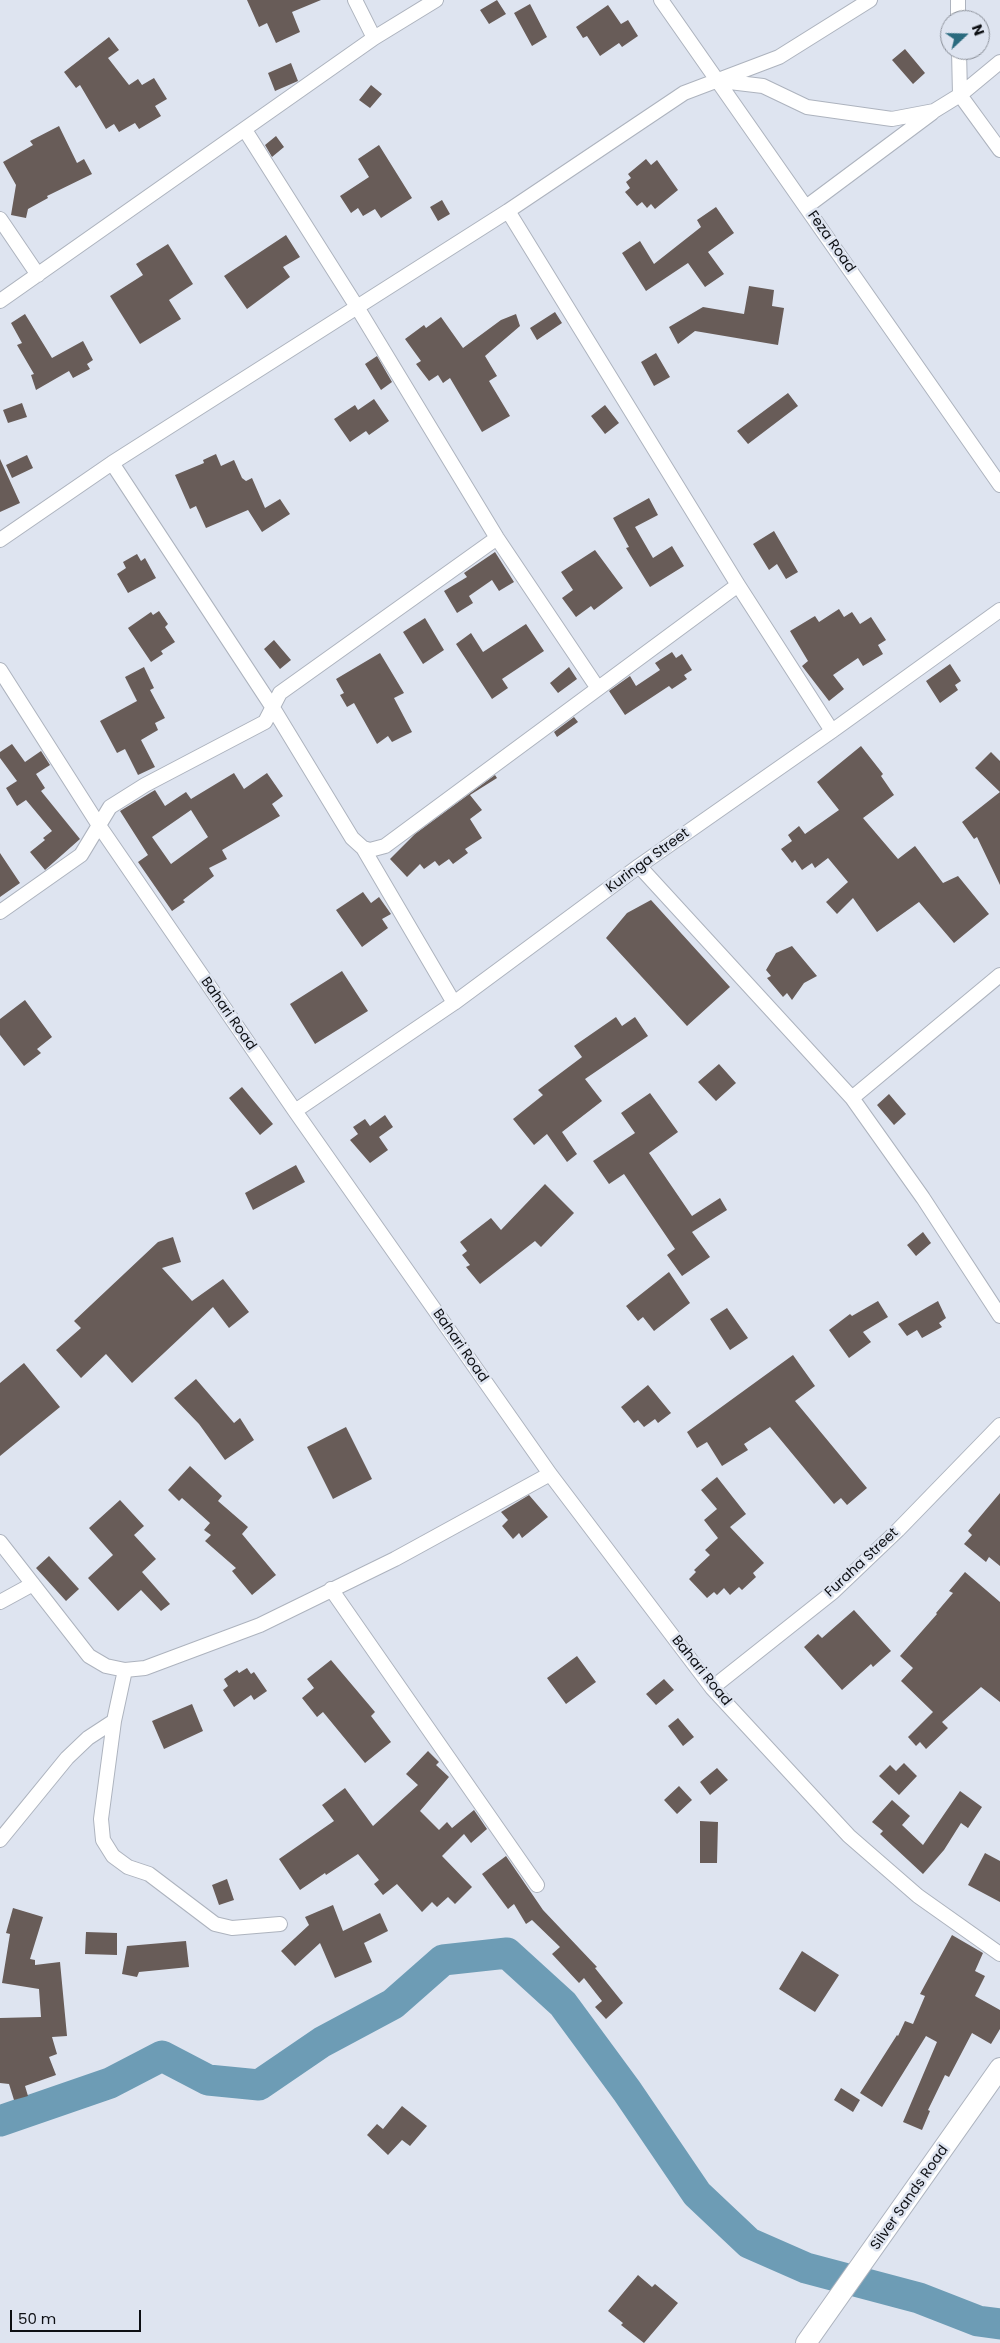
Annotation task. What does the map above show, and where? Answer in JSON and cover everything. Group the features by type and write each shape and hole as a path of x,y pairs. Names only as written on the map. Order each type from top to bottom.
{"street":[{"path":"355,0 374,38"},
{"path":"0,301 374,38 436,0"},
{"name":"Feza Road","path":"661,0 1000,485"},
{"path":"0,540 112,463 508,211 684,93 779,57 870,0"},
{"path":"959,60 960,95 1000,150"},
{"path":"806,206 934,111 960,95 1000,62"},
{"path":"718,80 763,86 807,107 892,119 934,111"},
{"path":"245,130 357,307 497,538 597,687"},
{"path":"508,211 738,585 832,731"},
{"path":"0,220 38,275"},
{"path":"112,463 273,708 352,838 363,848 454,1003"},
{"path":"0,912 81,855 100,827 110,807 145,785 265,722 280,693 497,538"},
{"path":"363,848 378,849 385,846 597,687 738,585"},
{"name":"Kuringa Street","path":"295,1111 454,1003 640,866 1000,610"},
{"name":"Bahari Road","path":"0,670 100,827 295,1111 550,1474 712,1688 849,1836 918,1896 1000,1954"},
{"path":"640,866 852,1098 923,1198 1000,1316"},
{"path":"852,1098 1000,976"},
{"name":"Furaha Street","path":"712,1688 833,1592 898,1530 1000,1425"},
{"path":"0,1542 89,1656 106,1666 126,1670 145,1668 260,1625 331,1589 395,1560 550,1474"},
{"path":"0,1602 33,1584"},
{"path":"331,1589 537,1885"},
{"path":"126,1670 114,1721 102,1819 103,1840 113,1856 128,1867 149,1874 215,1924 232,1928 280,1924"},
{"path":"0,1840 67,1758 88,1738 114,1721"},
{"name":"Silver Sands Road","path":"806,2343 905,2206 1000,2068"}],"building":[{"path":"247,0 321,0 292,12 300,32 276,43 267,23 259,27"},
{"path":"497,0 506,14 489,24 480,10"},
{"path":"530,4 547,37 532,46 514,13"},
{"path":"608,5 621,24 628,20 638,36 622,47 619,43 600,56 587,36 583,38 576,27"},
{"path":"109,37 119,50 108,58 129,85 138,79 142,85 154,78 167,99 155,106 161,116 139,129 135,123 119,132 114,124 106,129 80,85 76,88 64,72"},
{"path":"905,49 925,73 913,84 892,60"},
{"path":"291,63 298,81 275,91 268,73"},
{"path":"371,85 382,94 370,108 359,100"},
{"path":"59,126 77,163 84,159 92,174 47,196 48,198 28,209 26,218 11,215 16,185 3,162 33,145 30,141"},
{"path":"276,136 284,147 272,157 265,145"},
{"path":"379,145 412,198 381,218 375,209 363,216 358,208 351,213 340,196 369,177 358,159"},
{"path":"646,159 651,165 657,160 678,190 655,209 651,204 647,208 642,202 637,206 625,192 630,188 626,182 631,178 628,174"},
{"path":"442,200 450,214 438,221 430,207"},
{"path":"716,207 734,233 708,252 724,274 705,287 688,263 646,291 622,253 640,241 654,264 701,227 697,220"},
{"path":"286,235 300,257 283,267 290,277 247,309 224,276"},
{"path":"168,244 193,284 169,300 181,319 140,344 110,296 143,275 136,264"},
{"path":"749,286 774,290 772,306 784,308 778,345 695,331 678,344 669,327 703,307 744,314"},
{"path":"555,312 562,323 537,340 530,328"},
{"path":"25,314 52,358 83,341 93,360 87,364 90,369 73,378 69,371 36,390 31,375 34,374 17,345 22,343 11,323"},
{"path":"516,314 520,326 485,356 497,376 489,381 510,416 482,432 450,378 443,383 438,375 429,381 416,364 421,361 405,339 424,325 426,328 441,317 463,348 501,320"},
{"path":"656,353 670,377 654,386 641,362"},
{"path":"377,356 392,382 381,390 365,364"},
{"path":"788,393 798,406 748,444 737,431"},
{"path":"374,399 389,421 369,435 366,431 350,442 334,419 355,405 358,410"},
{"path":"22,403 27,417 8,423 3,410"},
{"path":"605,405 619,423 605,434 591,416"},
{"path":"216,454 221,466 234,460 242,478 246,481 252,478 265,508 280,499 290,514 262,532 248,510 206,528 196,506 190,509 175,475 204,463 203,460"},
{"path":"27,455 33,468 12,478 6,465"},
{"path":"0,459 20,503 0,512"},
{"path":"649,498 658,515 635,527 653,558 672,546 684,566 650,587 626,548 629,547 613,518"},
{"path":"774,531 798,572 786,579 777,564 769,570 753,544"},
{"path":"595,550 623,588 594,610 591,606 576,617 562,598 573,590 561,572"},
{"path":"495,552 514,582 499,591 492,580 469,596 473,603 457,613 444,591 467,577 464,573"},
{"path":"137,554 141,561 145,558 156,578 128,593 117,574 126,568 123,562"},
{"path":"839,609 844,617 852,612 860,624 871,617 886,640 878,645 883,654 863,666 858,658 833,675 844,689 829,701 802,666 808,661 790,631 815,616 819,622"},
{"path":"159,611 168,624 165,627 175,642 161,651 163,654 151,662 128,628 151,612 153,615"},
{"path":"425,618 444,650 423,664 403,632"},
{"path":"526,624 544,651 502,679 508,688 492,699 456,644 471,633 483,652"},
{"path":"274,640 291,660 280,669 264,649"},
{"path":"672,652 676,658 682,654 692,670 684,675 687,679 672,689 669,686 625,715 609,691 630,676 636,686 660,670 655,663"},
{"path":"380,653 404,693 394,698 412,732 392,742 388,736 377,744 354,703 347,707 340,695 344,693 336,679"},
{"path":"950,664 961,681 955,685 958,690 940,703 926,681"},
{"path":"144,667 154,688 150,690 165,718 155,723 158,730 141,740 155,767 138,775 125,749 117,753 100,721 137,701 125,677"},
{"path":"569,667 577,679 558,693 550,683"},
{"path":"574,717 578,722 557,737 554,732"},
{"path":"12,744 25,762 41,751 50,765 36,774 45,788 41,791 80,839 45,870 30,852 45,840 43,838 52,831 26,800 17,806 6,788 17,781 0,758 0,752"},
{"path":"861,746 883,774 881,776 894,795 863,818 898,859 915,846 943,883 958,876 989,914 954,943 919,902 877,932 853,898 837,914 826,902 848,882 828,858 815,868 812,863 802,870 795,860 792,863 781,849 792,841 788,835 799,826 805,834 839,810 817,782"},
{"path":"991,752 1000,761 1000,792 975,768"},
{"path":"234,773 244,789 267,773 283,796 272,804 280,816 222,850 227,859 209,868 214,876 172,911 138,862 148,855 120,811 155,790 165,806 186,792 191,799","holes":["191,810 208,837 171,864 152,837"]},
{"path":"495,775 497,778 470,795 482,810 470,819 482,838 465,849 468,853 453,864 449,859 439,866 435,861 424,869 420,864 407,877 390,859 415,834"},
{"path":"1000,792 1000,885 977,837 974,839 962,822"},
{"path":"0,853 20,883 0,897"},
{"path":"363,892 371,903 379,897 391,914 382,919 388,928 362,947 336,910"},
{"path":"651,900 730,987 687,1026 606,938 627,913"},
{"path":"792,946 817,976 804,983 792,1000 787,993 783,997 767,978 771,976 766,970 776,953"},
{"path":"342,971 368,1011 315,1044 290,1004"},
{"path":"25,1000 52,1037 37,1049 41,1053 24,1066 0,1035 0,1019"},
{"path":"616,1017 622,1026 635,1017 648,1036 585,1079 602,1101 562,1132 577,1154 567,1162 547,1134 534,1145 513,1119 543,1095 538,1090 582,1057 574,1046"},
{"path":"719,1064 736,1083 716,1101 698,1082"},
{"path":"242,1087 273,1124 260,1135 229,1098"},
{"path":"650,1093 678,1132 649,1153 692,1216 720,1198 727,1210 692,1232 710,1257 682,1276 667,1255 675,1249 624,1174 609,1184 593,1161 635,1133 621,1113"},
{"path":"889,1094 906,1114 894,1125 877,1105"},
{"path":"385,1115 393,1127 379,1137 388,1150 370,1163 350,1140 358,1134 353,1127 365,1119 370,1126"},
{"path":"296,1165 305,1182 253,1210 245,1193"},
{"path":"545,1184 574,1213 541,1247 535,1241 480,1284 466,1267 470,1265 462,1255 467,1251 460,1242 491,1218 501,1230"},
{"path":"923,1232 931,1243 916,1256 907,1245"},
{"path":"173,1237 181,1262 162,1268 192,1301 223,1279 249,1312 229,1328 213,1307 132,1383 106,1354 81,1378 56,1350 81,1328 74,1321 158,1242"},
{"path":"669,1272 690,1303 654,1331 643,1317 638,1321 626,1306"},
{"path":"878,1301 888,1317 863,1332 871,1342 849,1358 829,1330 850,1314 852,1316"},
{"path":"938,1301 946,1318 939,1323 942,1327 922,1338 917,1330 907,1336 898,1324"},
{"path":"727,1308 748,1338 730,1350 710,1319"},
{"path":"793,1355 815,1386 795,1401 867,1488 847,1505 841,1498 834,1504 770,1427 744,1444 748,1450 722,1466 707,1442 697,1448 687,1432"},
{"path":"24,1363 60,1407 0,1456 0,1383"},
{"path":"196,1379 234,1423 240,1418 254,1440 225,1460 199,1424 174,1398"},
{"path":"648,1385 671,1413 658,1423 655,1419 644,1427 638,1420 634,1423 621,1407"},
{"path":"346,1427 372,1479 333,1499 307,1447"},
{"path":"190,1466 222,1496 218,1501 248,1527 242,1534 276,1575 252,1595 232,1571 236,1568 205,1541 211,1535 204,1530 210,1523 182,1498 179,1501 168,1490"},
{"path":"717,1477 746,1514 730,1527 764,1563 753,1573 756,1577 742,1590 739,1587 730,1595 724,1588 717,1595 714,1592 707,1598 689,1579 696,1572 694,1570 710,1555 705,1550 718,1538 704,1520 717,1509 701,1490"},
{"path":"1000,1493 1000,1566 989,1557 986,1562 964,1544 972,1535 968,1531"},
{"path":"529,1495 548,1517 522,1538 519,1533 513,1539 502,1526 508,1520 501,1512"},
{"path":"120,1500 144,1526 134,1535 156,1559 142,1572 170,1604 161,1611 141,1590 118,1611 88,1578 113,1555 89,1528"},
{"path":"49,1556 79,1589 66,1601 36,1568"},
{"path":"965,1572 1000,1602 1000,1702 981,1687 942,1722 948,1728 926,1749 920,1742 916,1746 908,1737 933,1712 901,1681 913,1668 900,1656 937,1614 953,1593 949,1591"},
{"path":"854,1610 891,1651 873,1667 871,1664 842,1690 804,1647 818,1634 822,1638"},
{"path":"577,1656 596,1682 566,1704 547,1678"},
{"path":"331,1660 375,1712 371,1716 391,1742 365,1763 323,1712 317,1717 302,1698 314,1688 307,1679"},
{"path":"247,1668 251,1674 254,1672 267,1691 254,1700 251,1695 234,1707 223,1690 228,1686 224,1679 237,1670 239,1673"},
{"path":"664,1679 674,1690 656,1705 646,1694"},
{"path":"192,1704 203,1731 164,1749 152,1721"},
{"path":"678,1718 694,1737 683,1746 668,1726"},
{"path":"428,1751 439,1762 436,1765 449,1777 420,1811 439,1830 447,1822 452,1828 474,1810 487,1829 471,1843 464,1834 442,1856 472,1887 455,1904 448,1897 437,1907 432,1902 422,1912 397,1884 383,1895 374,1884 379,1880 358,1854 300,1890 279,1859 334,1821 322,1805 345,1788 373,1826 418,1785 406,1774"},
{"path":"904,1763 917,1776 899,1795 879,1776 890,1765 896,1771"},
{"path":"717,1768 728,1780 710,1795 700,1782"},
{"path":"679,1786 692,1800 677,1814 664,1800"},
{"path":"960,1791 982,1807 968,1828 961,1823 944,1850 923,1874 880,1834 883,1831 872,1822 892,1800 910,1816 902,1825 923,1845"},
{"path":"700,1821 718,1822 717,1863 700,1863"},
{"path":"985,1853 1000,1861 1000,1902 968,1885"},
{"path":"506,1856 543,1910 597,1967 595,1968 623,2003 606,2019 595,2007 602,2001 584,1978 579,1983 552,1954 560,1947 532,1920 526,1924 514,1904 508,1909 482,1874"},
{"path":"227,1879 234,1900 219,1905 212,1885"},
{"path":"333,1905 343,1931 380,1913 388,1931 364,1943 372,1962 335,1978 320,1943 295,1966 281,1951 309,1925 305,1917"},
{"path":"13,1908 43,1917 30,1959 35,1960 35,1965 60,1962 67,2036 52,2037 57,2054 49,2057 56,2075 25,2086 28,2096 14,2100 9,2084 0,2083 0,2018 41,2017 39,1989 2,1983 10,1934 6,1933"},
{"path":"86,1932 117,1933 117,1955 85,1954"},
{"path":"952,1935 983,1953 975,1971 985,1976 975,1996 1000,2010 1000,2029 991,2044 972,2033 949,2077 945,2075 928,2110 930,2111 922,2130 903,2122 937,2042 926,2036 882,2107 860,2093 898,2036 905,2021 913,2024 925,1996 920,1994"},
{"path":"186,1941 189,1967 139,1972 137,1977 122,1974 127,1946"},
{"path":"802,1951 839,1975 815,2012 779,1989"},
{"path":"841,2088 860,2100 853,2112 834,2100"},
{"path":"402,2106 427,2126 410,2146 402,2140 388,2155 367,2135 377,2124 383,2129"},
{"path":"638,2275 652,2287 655,2284 678,2303 644,2343 621,2325 623,2323 608,2311"}],"waterway":[{"path":"0,2121 110,2083 162,2056 208,2080 259,2085 322,2042 393,2004 443,1960 507,1953 563,2004 627,2091 697,2194 749,2243 806,2268 919,2298 978,2321 1000,2324"}]}
